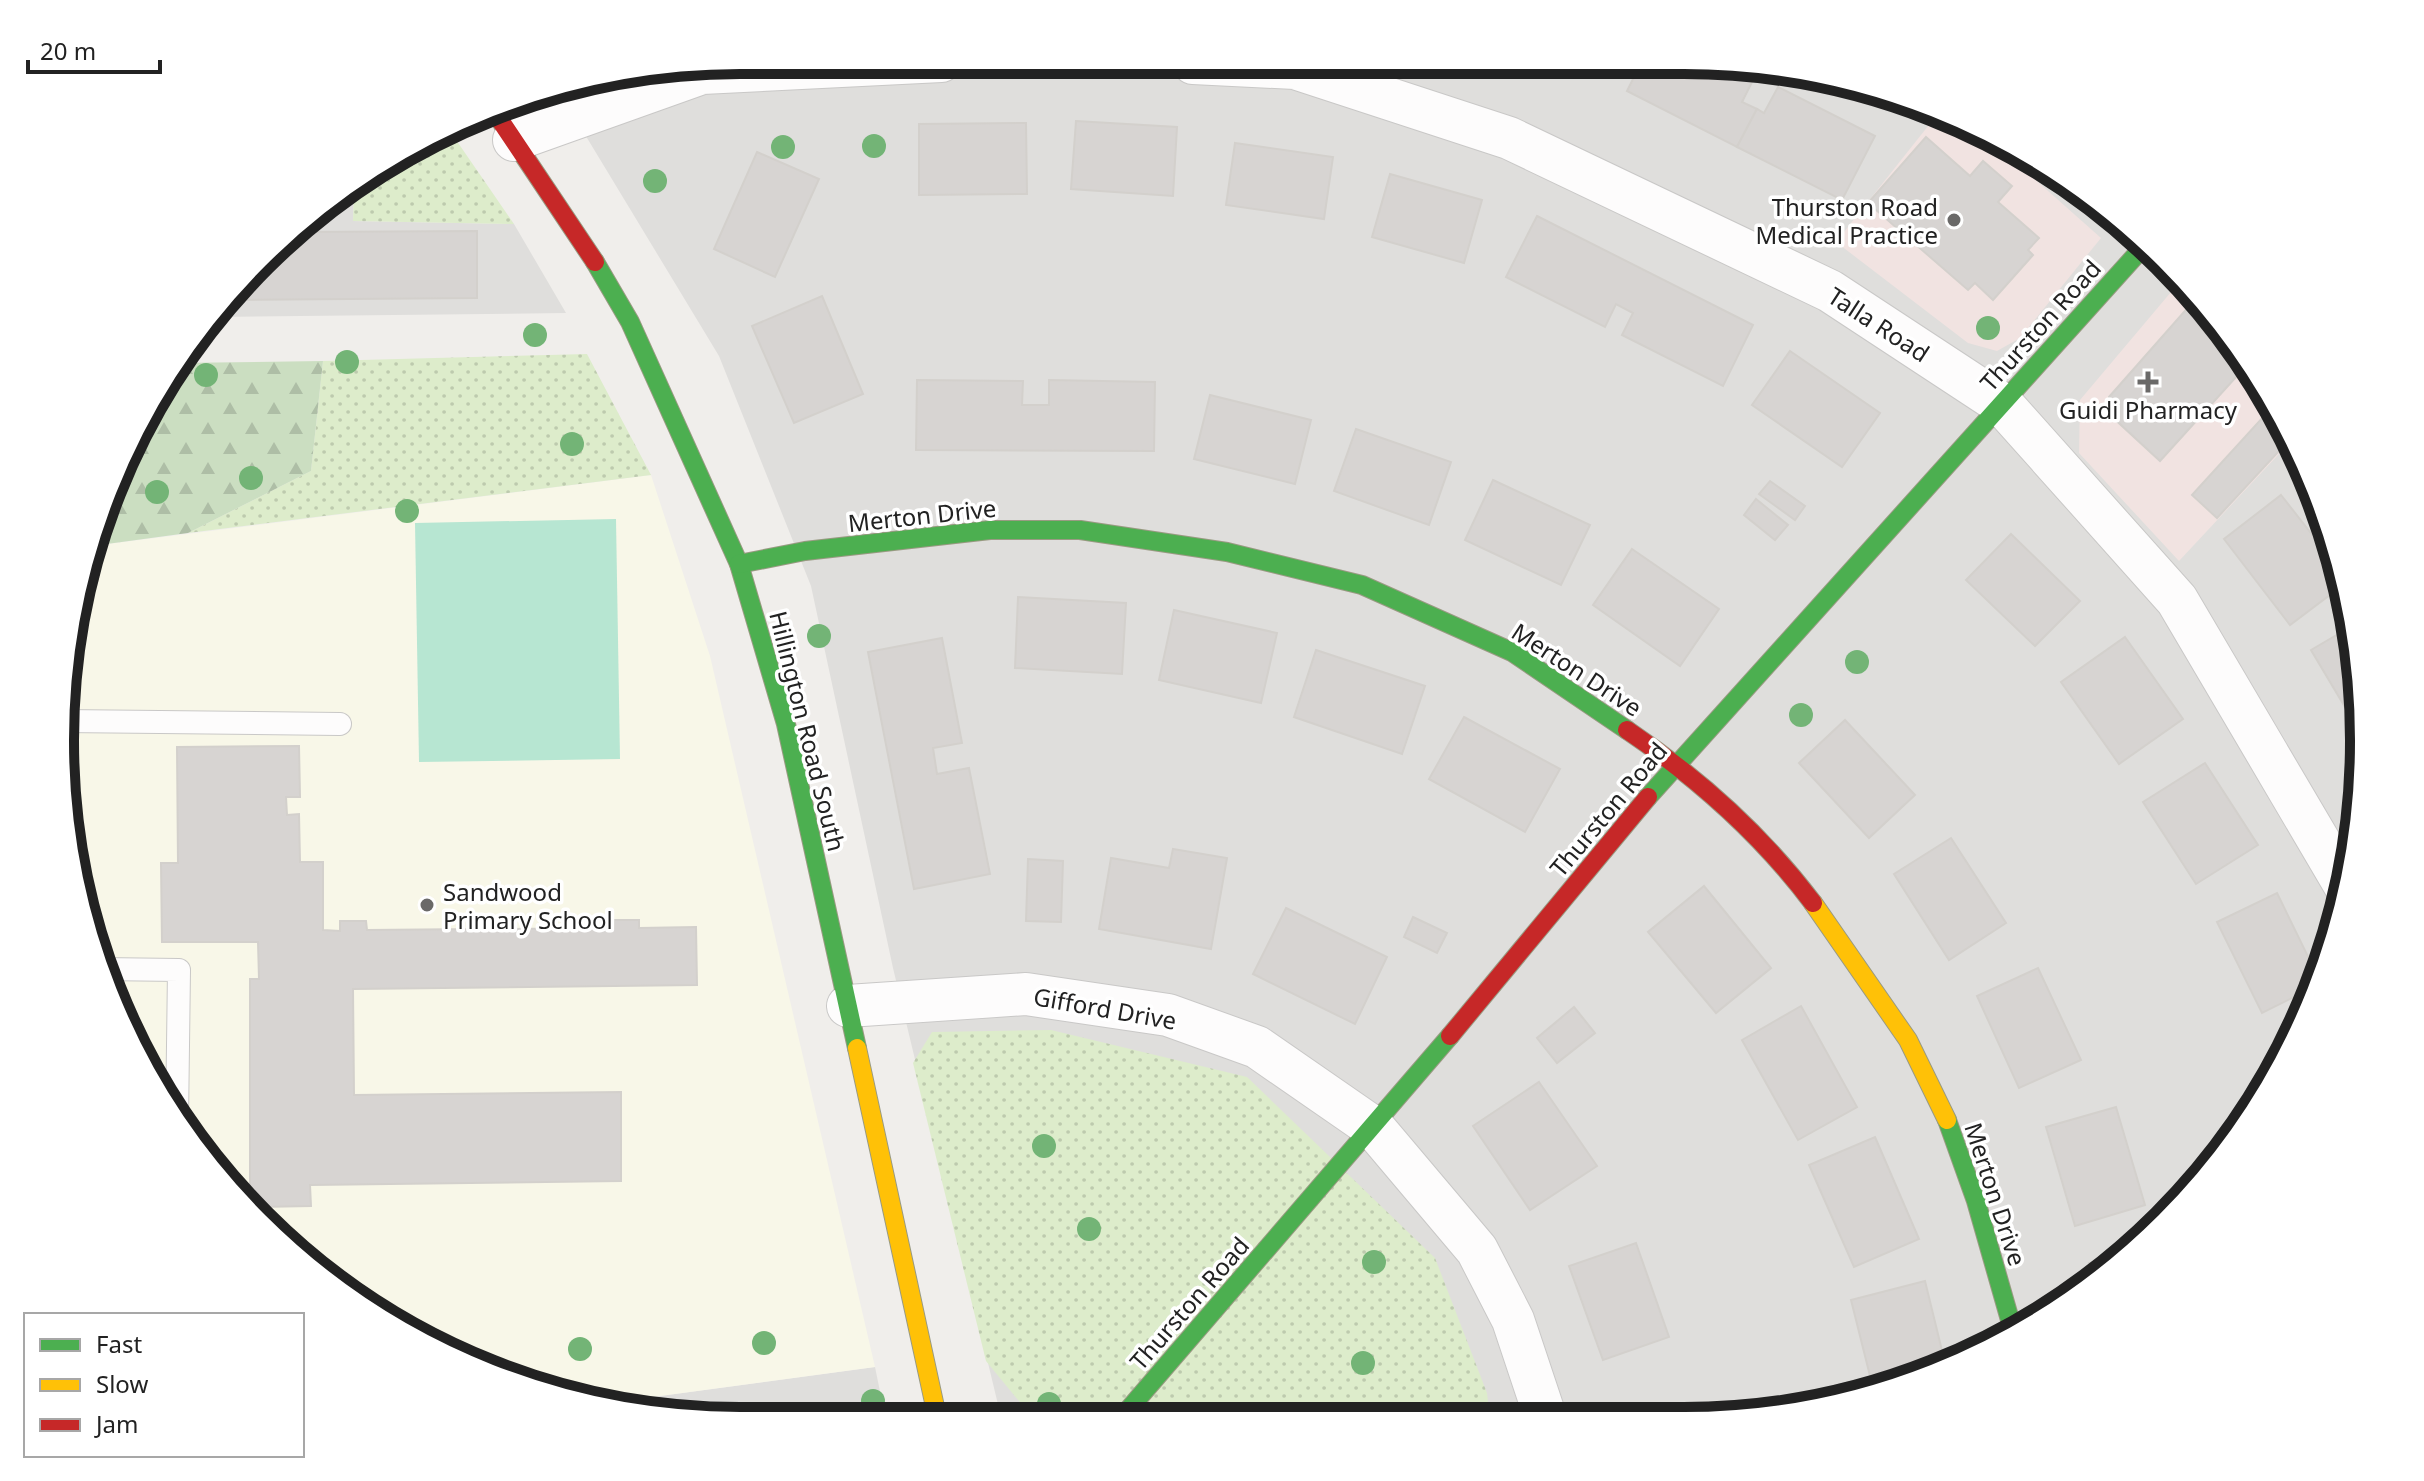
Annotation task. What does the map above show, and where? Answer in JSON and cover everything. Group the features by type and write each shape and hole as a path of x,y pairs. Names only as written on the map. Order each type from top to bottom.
{"street":[{"name":"Talla Road","path":"1313,74 1509,138 1830,291 2002,404 2177,600 2337,872"},
{"path":"504,126 693,76"},
{"name":"Hillington Road South","path":"504,126 574,227 630,322 739,564 786,724 935,1407"},
{"name":"Thurston Road","path":"1131,1407 1374,1128 1676,763 2138,253"},
{"name":"Merton Drive","path":"739,564 805,551 990,530 1080,530 1227,552 1362,585 1512,652 1676,763 1776,854 1908,1040 1945,1113 1976,1201 2010,1321"},
{"name":"Gifford Drive","path":"848,1006 1026,994 1168,1015 1257,1047 1374,1128 1477,1250 1513,1320 1542,1407"}],"lane":[{"path":"74,721 340,724"},
{"path":"115,969 179,970 177,1097"}],"shaded area":[{"path":"740,74 1684,74 1727,75 1814,87 1898,109 2017,163 2054,186 2123,239 2185,301 2212,335 2261,407 2281,446 2315,526 2327,568 2337,610 2349,697 2349,784 2344,827 2337,871 2315,955 2281,1035 2238,1111 2185,1180 2155,1212 2123,1242 2054,1295 1978,1338 1898,1372 1814,1394 1727,1406 999,1407 893,968 811,586 719,356 563,98 654,80"},
{"path":"1931,122 2016,162 2101,238 2020,338 1997,351 1968,343 1836,242"},
{"path":"354,198 353,221 514,224 566,313 226,317 301,239"},
{"path":"2174,289 2238,370 2283,450 2179,561 2079,453 2080,400"},
{"name":"Sandwood Primary School","path":"651,475 710,656 875,1367 640,1399 568,1384 485,1356 407,1318 335,1269 269,1212 212,1146 163,1074 125,996 97,913 78,810 78,671 87,610 104,545"},
{"path":"875,1367 883,1407 697,1406 640,1399"}],"green space":[{"path":"455,139 514,224 353,221 354,198 407,163"},
{"path":"587,354 651,475 188,533 311,471 323,361"},
{"path":"323,361 311,471 188,533 104,544 143,446 191,363"},
{"path":"616,519 620,759 419,762 415,523"},
{"path":"1051,1030 1247,1077 1435,1258 1487,1393 1489,1407 1024,1407 986,1361 913,1063 932,1032"}],"building":[{"path":"1636,74 1754,78 1742,102 1757,109 1737,147 1627,91"},
{"path":"1778,87 1875,136 1842,200 1737,147 1757,109 1764,113"},
{"path":"1076,121 1177,127 1173,196 1071,189"},
{"path":"1026,123 1027,194 919,195 919,124"},
{"name":"Thurston Road Medical Practice","path":"1926,137 1970,176 1983,161 2012,186 1998,202 2039,238 2028,250 2033,255 1993,300 1975,283 1968,290 1868,203"},
{"path":"1235,143 1333,157 1324,219 1226,205"},
{"path":"757,152 819,179 775,277 714,249"},
{"path":"1390,174 1482,200 1464,263 1372,237"},
{"path":"1537,216 1753,325 1723,386 1622,335 1633,313 1616,304 1605,327 1506,277"},
{"path":"477,231 477,298 240,300 310,232"},
{"path":"822,296 863,394 794,423 752,326"},
{"path":"2189,306 2240,373 2160,461 2109,414 2109,397"},
{"path":"1790,351 1880,413 1842,467 1752,405"},
{"path":"917,380 1023,381 1022,405 1049,405 1049,380 1155,382 1154,451 916,450"},
{"path":"1210,395 1311,420 1295,484 1194,459"},
{"path":"2265,415 2282,448 2217,518 2192,495"},
{"path":"1356,429 1451,462 1429,525 1334,491"},
{"path":"1493,480 1590,525 1561,585 1465,540"},
{"path":"1770,481 1805,506 1795,520 1759,494"},
{"path":"2281,495 2321,545 2333,593 2290,625 2224,539"},
{"path":"1756,499 1788,525 1775,540 1744,515"},
{"path":"2011,534 2080,601 2035,646 1966,580"},
{"path":"1632,549 1719,609 1680,666 1593,605"},
{"path":"1018,597 1126,603 1122,674 1015,668"},
{"path":"1174,610 1277,633 1261,703 1159,680"},
{"path":"2341,633 2349,715 2311,650"},
{"path":"2125,637 2183,719 2119,764 2061,682"},
{"path":"942,638 962,743 933,748 937,774 969,768 990,874 914,889 868,652"},
{"path":"1316,650 1425,686 1402,754 1294,717"},
{"path":"1464,717 1560,769 1525,832 1429,779"},
{"path":"1845,720 1915,795 1869,838 1799,763"},
{"path":"299,746 300,797 286,797 287,815 299,814 300,862 323,862 323,930 340,931 340,921 366,921 367,930 477,929 477,921 502,921 502,929 614,928 614,920 639,920 639,928 696,927 697,985 353,989 354,1095 621,1092 621,1181 310,1185 311,1206 264,1207 250,1192 250,979 259,979 258,942 162,942 161,863 178,863 177,747"},
{"path":"2205,763 2258,845 2196,884 2143,802"},
{"path":"1951,838 2006,923 1949,960 1894,874"},
{"path":"1173,849 1227,858 1211,949 1099,929 1111,858 1169,868"},
{"path":"1028,859 1063,861 1061,922 1026,921"},
{"path":"1704,886 1771,968 1716,1013 1648,932"},
{"path":"2277,893 2312,964 2300,994 2262,1013 2217,922"},
{"path":"1286,908 1387,957 1355,1024 1253,974"},
{"path":"1413,917 1447,933 1437,953 1404,937"},
{"path":"2038,968 2081,1060 2019,1088 1977,996"},
{"path":"1801,1006 1857,1107 1798,1140 1742,1040"},
{"path":"1574,1007 1595,1033 1557,1063 1537,1038"},
{"path":"1539,1082 1597,1166 1530,1210 1473,1126"},
{"path":"2116,1107 2145,1205 2075,1226 2046,1127"},
{"path":"1875,1137 1919,1239 1854,1267 1809,1165"},
{"path":"1636,1243 1669,1337 1603,1360 1569,1266"},
{"path":"1925,1281 1943,1354 1871,1380 1851,1300"}],"traffic: fast":[{"path":"1648,797 2138,253"},
{"path":"595,262 630,322 739,564 786,724 857,1048"},
{"path":"739,564 805,551 990,530 1080,530 1227,552 1362,585 1512,652 1627,730"},
{"path":"1131,1407 1450,1036"},
{"path":"1947,1120 1976,1201 2010,1321"}],"traffic: slow":[{"path":"1813,903 1908,1040 1947,1120"},
{"path":"857,1048 935,1407"}],"traffic: jam":[{"path":"500,119 595,262"},
{"path":"1627,730 1679,768 1727,809 1772,854 1813,903"},
{"path":"1450,1036 1648,797"}],"place":[{"name":"Thurston Road Medical Practice","path":"1954,220"},
{"name":"Guidi Pharmacy","path":"2148,382"},
{"name":"Sandwood Primary School","path":"427,905"}]}
